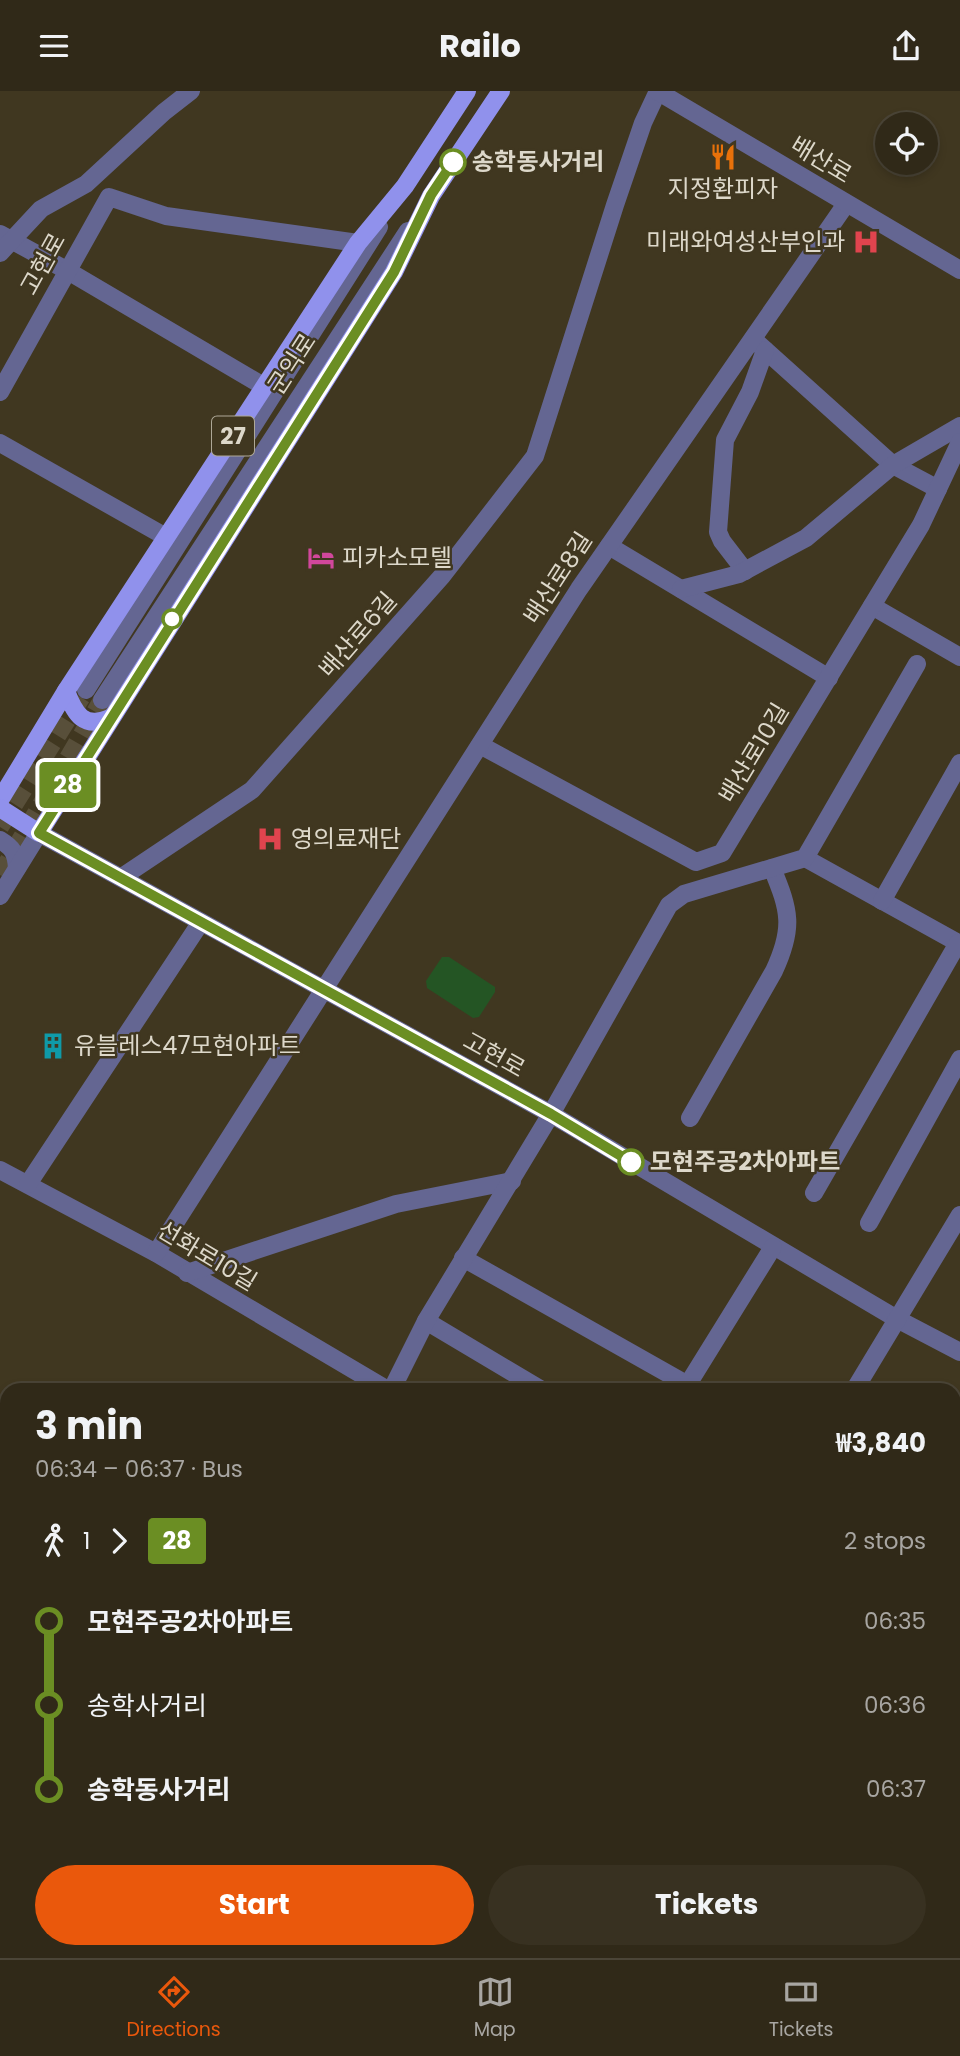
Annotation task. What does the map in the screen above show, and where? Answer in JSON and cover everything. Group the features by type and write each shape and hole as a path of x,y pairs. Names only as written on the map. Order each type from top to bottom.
{"main road":[{"name":"군익로","path":"405,185 467,91"},
{"name":"군익로","path":"431,195 501,91"},
{"name":"27","path":"0,800 66,691 358,243 405,185"},
{"name":"27","path":"39,833 394,272 431,195"},
{"path":"66,691 77,715 87,721 97,723 110,717"},
{"name":"고현로","path":"0,809 39,833"}],"street":[{"path":"191,91 164,112 86,184 41,209 4,242 68,271 265,387"},
{"name":"배산로","path":"658,91 960,271"},
{"name":"배산로6길","path":"122,877 252,790 442,576 535,456 615,205 643,123 658,91"},
{"name":"군익로","path":"86,689 405,185"},
{"name":"군익로","path":"102,700 431,195"},
{"name":"고현로","path":"0,392 109,197 166,216 358,243"},
{"name":"배산로8길","path":"156,1253 609,546 759,344 846,204"},
{"path":"759,344 893,465 938,489"},
{"path":"745,571 718,532 724,440 750,392 759,344"},
{"path":"681,589 745,571 806,538 893,465 960,426"},
{"name":"배산로10길","path":"480,745 696,862 722,853 921,525 960,442"},
{"path":"0,443 166,537"},
{"path":"609,546 828,678"},
{"path":"872,606 960,657"},
{"path":"395,1383 426,1321 551,1114 668,905 684,894 805,858 917,663"},
{"path":"882,901 960,763"},
{"path":"0,896 39,833"},
{"name":"고현로","path":"39,833 551,1114 773,1247 960,1352"},
{"path":"0,839 11,847 16,856 17,868"},
{"path":"805,858 959,944 814,1193"},
{"path":"690,1118 775,971 786,946 788,921 785,899 772,868"},
{"path":"28,1184 201,922"},
{"path":"869,1223 960,1059"},
{"name":"선화로10길","path":"0,1170 156,1253 376,1383"},
{"path":"187,1273 396,1204 512,1181"},
{"path":"859,1383 960,1215"},
{"path":"688,1383 773,1247"},
{"path":"463,1258 679,1383"},
{"path":"426,1321 530,1383"}],"green space":[{"path":"442,957 449,957 495,987 495,992 479,1017 473,1018 427,988 426,981"}],"tunnel":[{"path":"0,827 86,690"},
{"path":"0,875 102,700"}],"bus line":[{"name":"28","path":"453,162 431,195 394,272 39,833 551,1114 631,1162"}],"place":[{"name":"지정환피자","path":"723,157"},
{"name":"송학동사거리","path":"453,162"},
{"name":"미래와여성산부인과","path":"866,242"},
{"name":"피카소모텔","path":"321,558"},
{"name":"영의료재단","path":"270,839"},
{"name":"유블레스47모현아파트","path":"53,1046"},
{"name":"모현주공2차아파트","path":"631,1162"}]}
